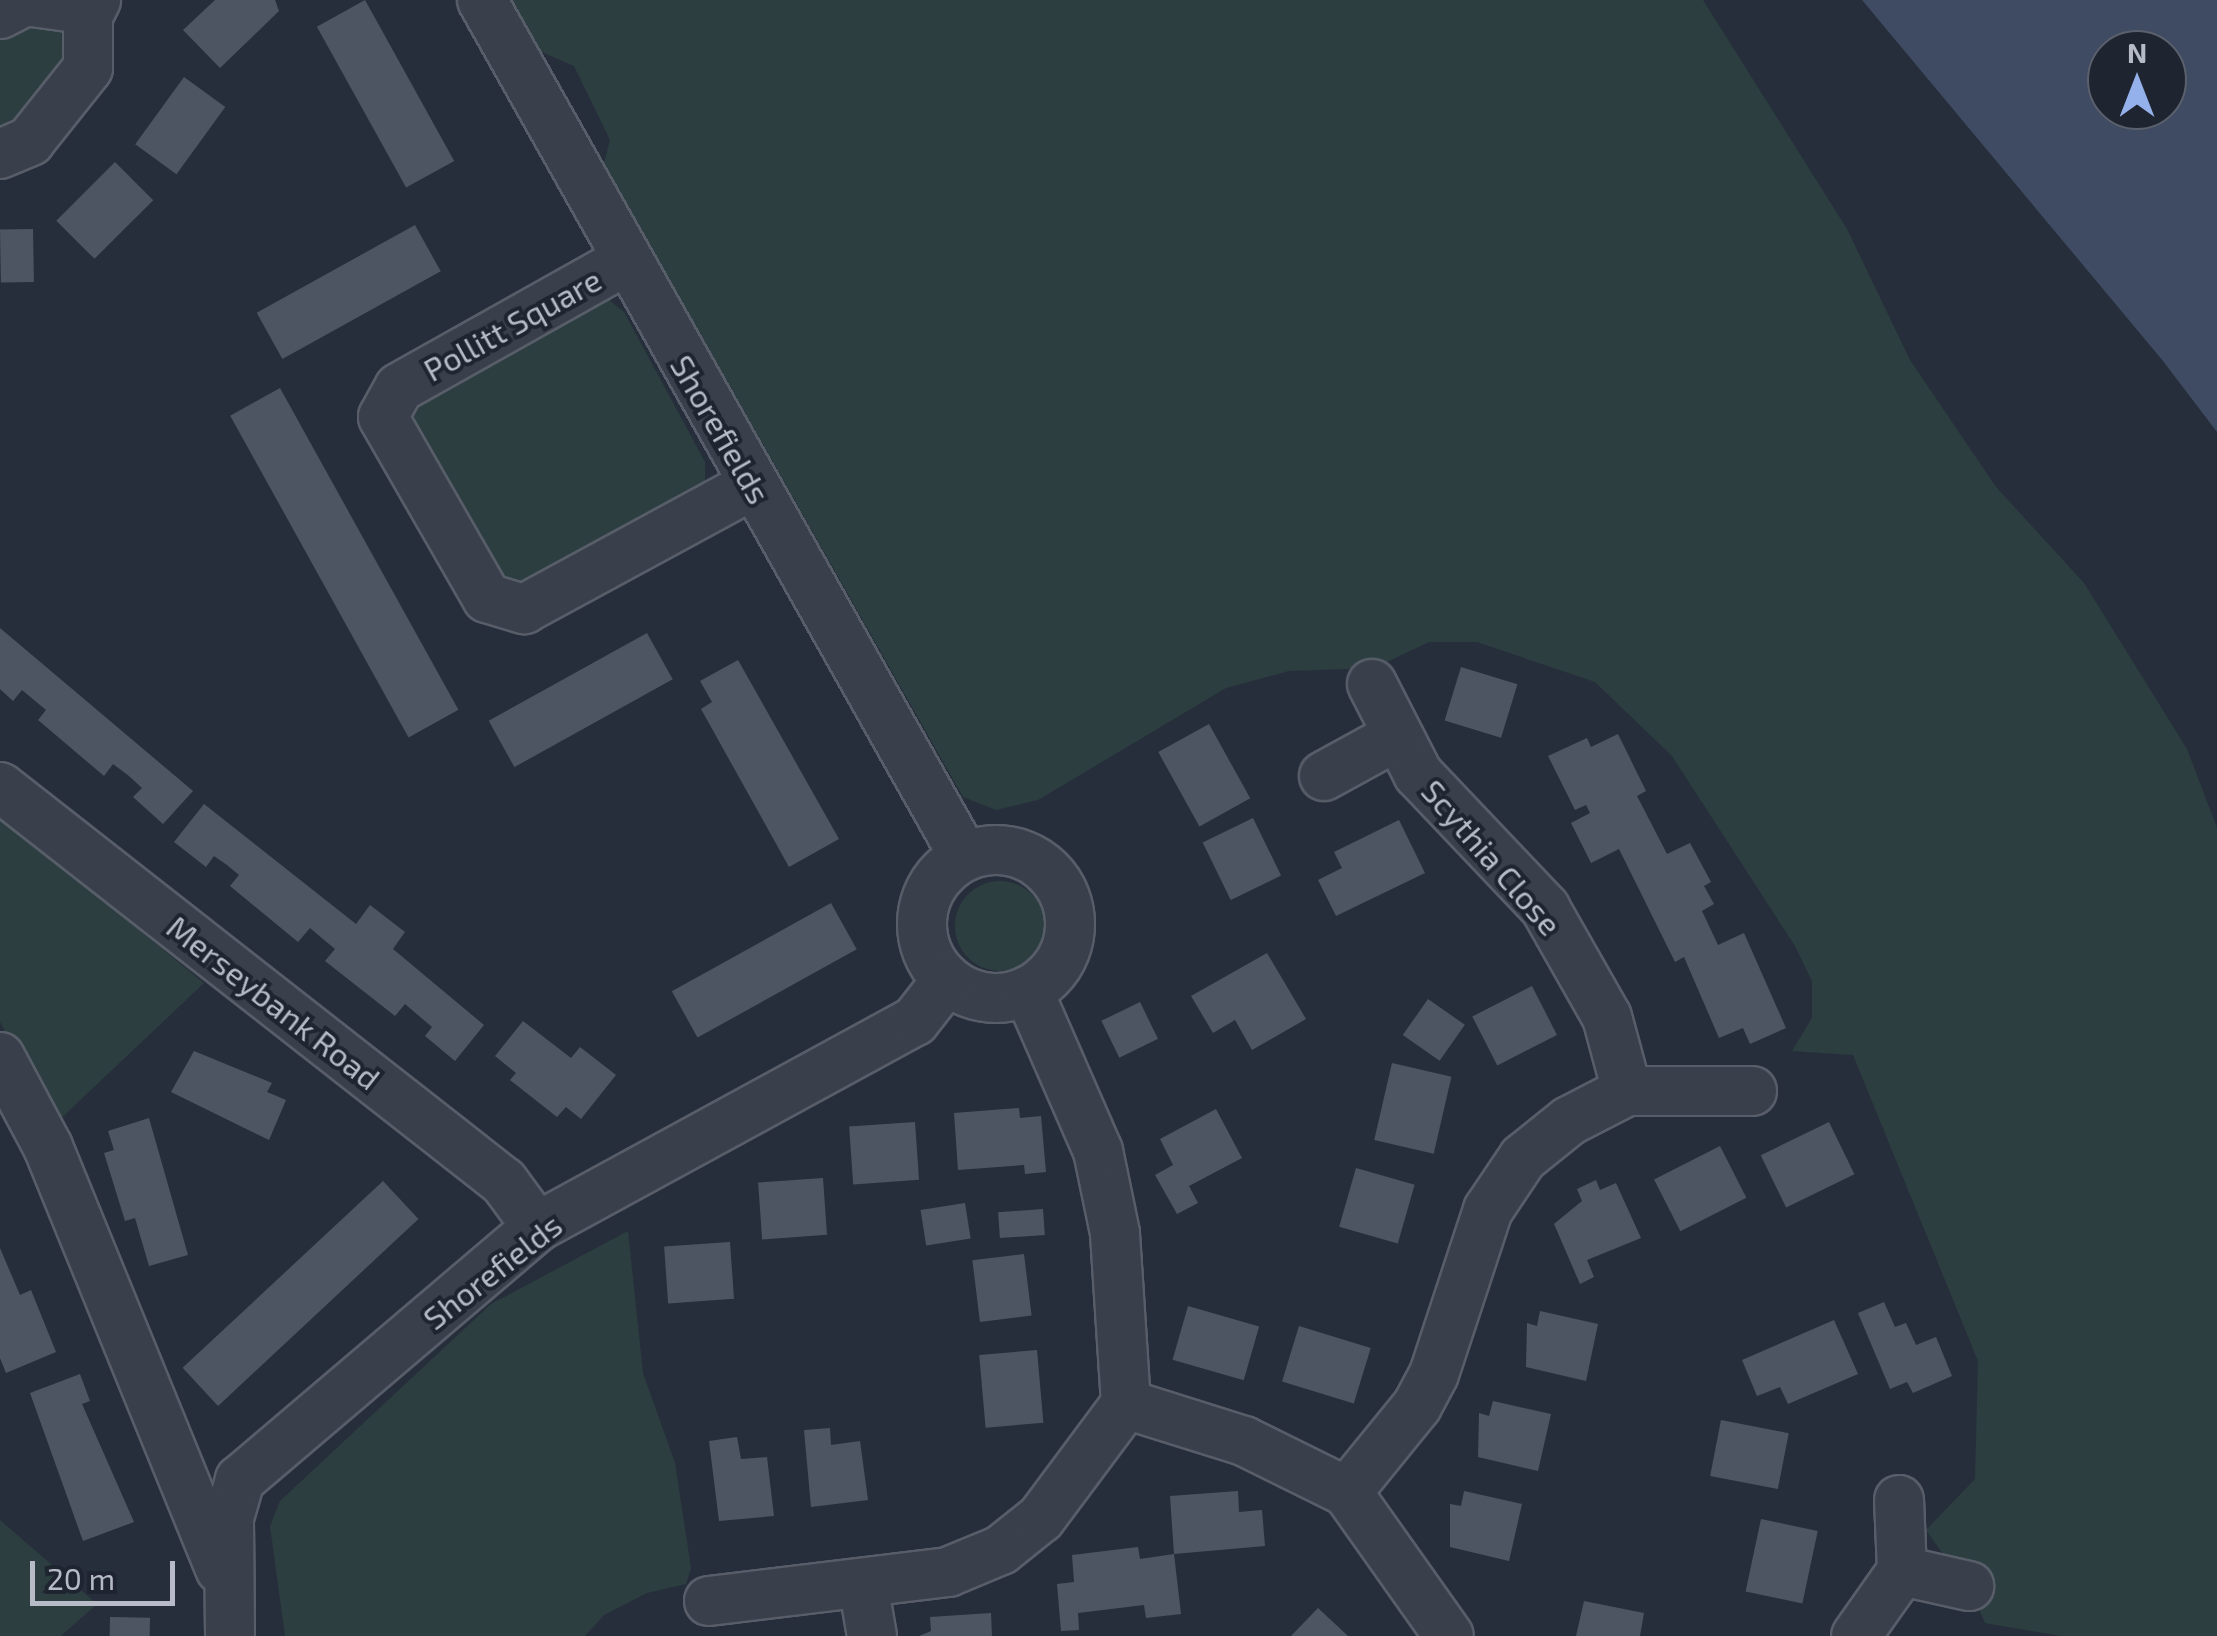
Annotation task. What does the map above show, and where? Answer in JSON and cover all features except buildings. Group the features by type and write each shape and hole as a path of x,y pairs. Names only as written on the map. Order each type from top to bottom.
{"street":[{"path":"0,14 25,1 69,7 94,0"},
{"path":"0,154 30,140 88,68 88,16 94,0"},
{"name":"Shorefields","path":"482,0 625,261 964,856"},
{"name":"Pollitt Square","path":"625,261 400,388 384,417 393,434 487,598 524,609 752,485"},
{"name":"Scythia Close","path":"1372,684 1395,737 1448,811 1545,908 1607,1017 1627,1091"},
{"path":"1324,776 1395,737"},
{"name":"Merseybank Road","path":"0,787 504,1182 537,1227"},
{"path":"998,850 1032,858 1064,892 1070,914 1066,948 1047,978 1028,992 986,998 946,980 927,950 922,913 929,890 964,856 998,850"},
{"name":"Shorefields","path":"229,1614 229,1518 240,1480 537,1227 915,1021 946,980"},
{"path":"709,1601 948,1572 1001,1550 1041,1518 1126,1404 1115,1233 1098,1150 1028,992"},
{"path":"0,1057 48,1146 229,1614"},
{"path":"1347,1492 1417,1406 1434,1374 1488,1210 1523,1158 1568,1121 1627,1091 1752,1091"},
{"path":"1126,1404 1244,1441 1347,1492 1449,1636"},
{"path":"1856,1636 1902,1571 1899,1500"},
{"path":"1902,1571 1969,1586"},
{"path":"863,1584 872,1636"}],"shaded area":[{"path":"513,0 1703,0 1847,229 1910,360 1996,487 2084,583 2187,749 2217,828 2217,1636 2061,1636 1985,1623 1976,1602 1985,1566 1945,1557 1926,1530 1975,1479 1978,1361 1853,1055 1792,1051 1812,1018 1812,981 1795,946 1672,756 1595,682 1477,642 1429,642 1374,668 1289,671 1226,688 1038,800 996,810 963,797 604,164 610,140 574,66 539,51"},
{"path":"18,24 61,28 64,69 27,117 0,134 0,41"},
{"path":"604,296 624,312 705,462 705,482 553,573 518,585 495,575 413,430 414,416 418,403"},
{"path":"0,816 204,983 55,1124 0,1022"},
{"path":"1000,881 1017,884 1032,894 1042,909 1042,943 1032,958 1017,968 1000,971 983,968 968,958 958,943 955,926 958,909 968,894 983,884"},
{"path":"628,1231 643,1373 675,1463 691,1568 686,1584 647,1593 604,1615 585,1636 285,1636 270,1526 280,1501 491,1304"},
{"path":"0,1520 97,1604 61,1636 0,1636"}],"water":[{"path":"1862,0 2217,0 2217,432 2163,361"}]}
